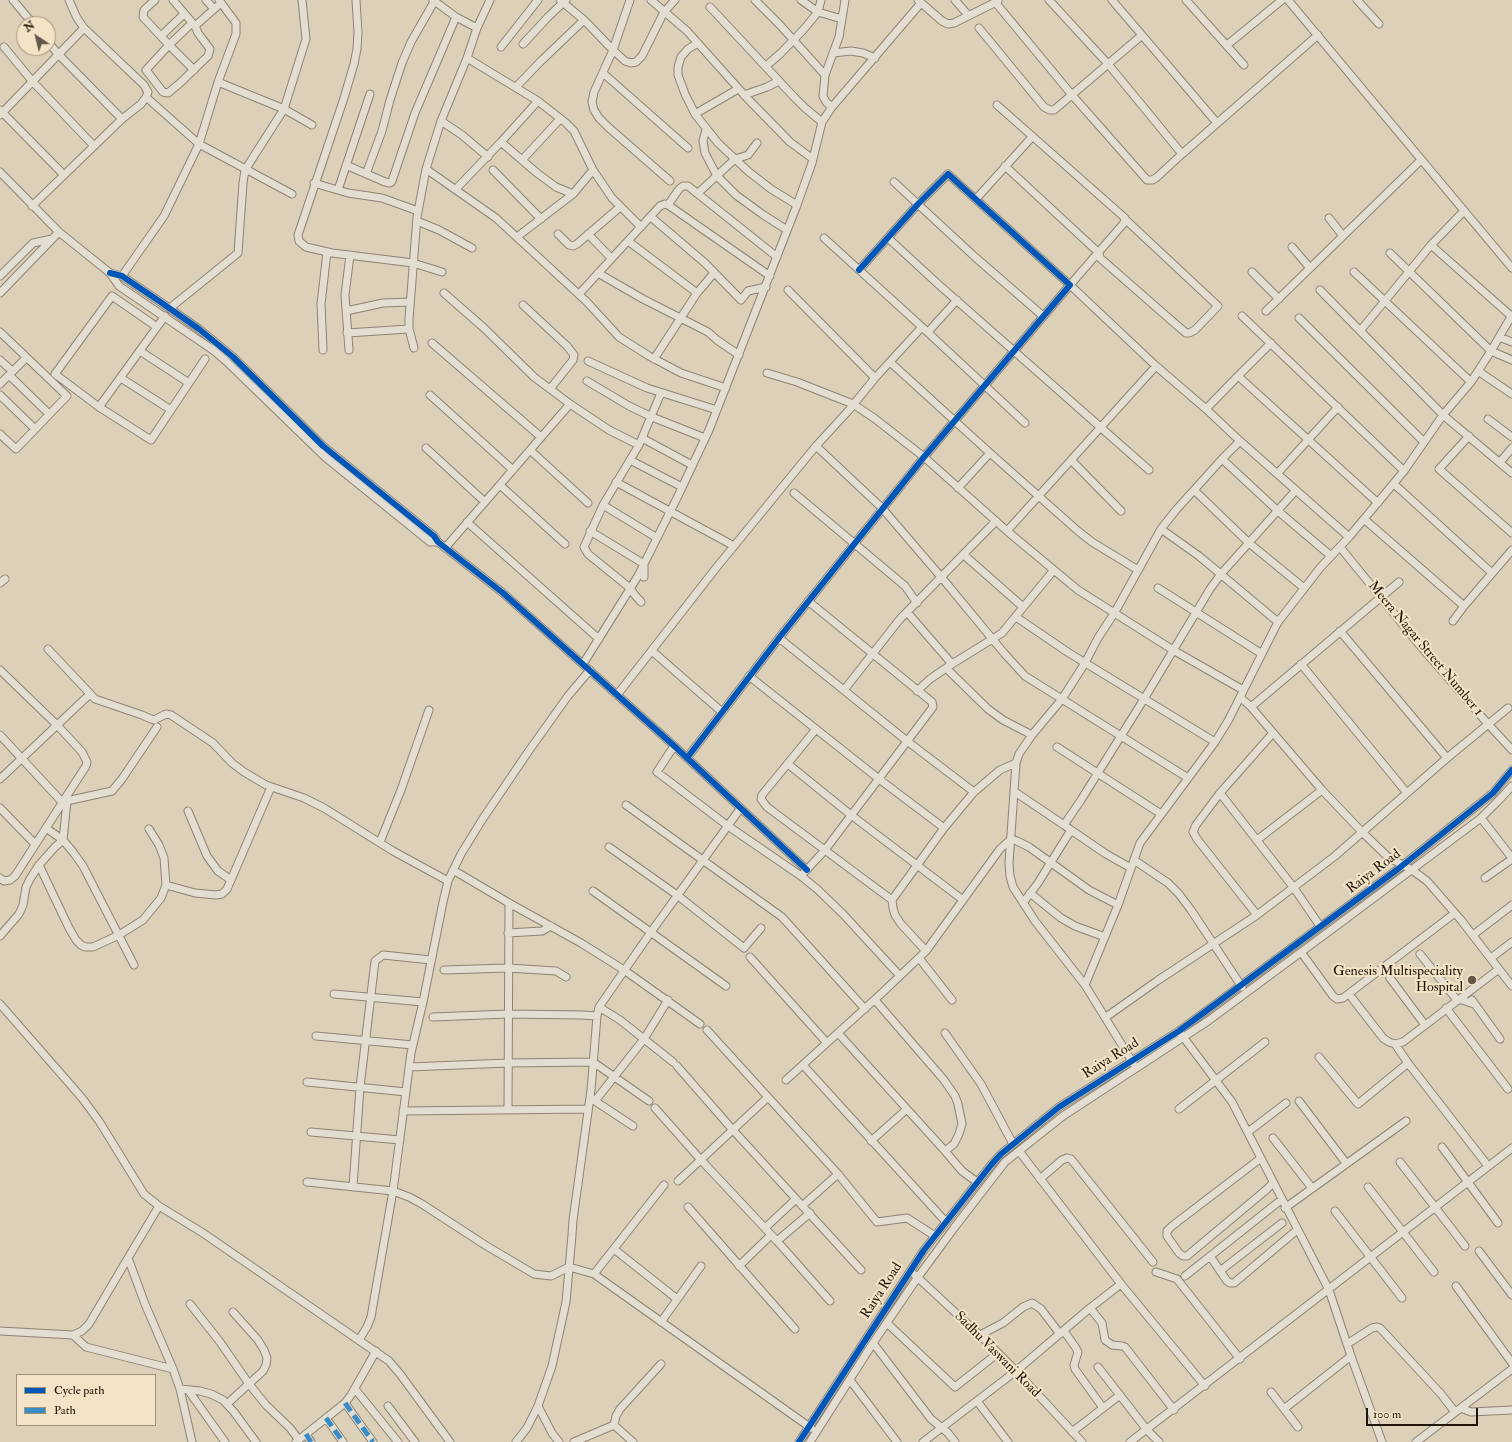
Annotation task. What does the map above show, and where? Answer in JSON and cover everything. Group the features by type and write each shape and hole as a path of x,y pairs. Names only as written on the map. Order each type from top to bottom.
{"street":[{"path":"13,0 26,16"},
{"path":"32,206 63,174 122,119 141,104 148,92 144,85 84,28 68,0"},
{"path":"154,0 144,10 143,18 194,70"},
{"path":"122,276 164,216 199,144 218,82 237,29 232,17 220,1 214,9 194,25 169,45 146,70 163,92 168,93 194,70 208,56 210,49 194,25 173,0"},
{"path":"206,0 214,9"},
{"path":"170,308 238,253 243,183 246,170 284,109 306,39 302,0"},
{"path":"297,249 299,241 298,235 314,183 344,98 354,64 358,32 356,0"},
{"path":"366,174 382,131 402,63 411,42 434,0 456,17 477,28"},
{"path":"414,348 410,330 410,302 418,211 426,169 441,121 467,58 477,28 490,0"},
{"path":"501,47 538,0"},
{"path":"630,0 613,50 594,92 592,102 594,110 599,118 670,181"},
{"path":"650,0 698,43 738,89 790,142 812,159"},
{"path":"523,44 563,1 625,61 631,63 636,62 642,56 664,12 675,0"},
{"path":"755,0 794,40 825,75"},
{"path":"801,0 818,12 842,19"},
{"path":"766,66 794,40 818,12 821,0"},
{"path":"832,107 826,102 823,96 825,75 839,37 845,0"},
{"path":"955,0 968,15"},
{"path":"1050,0 1108,64 1182,154"},
{"path":"1112,0 1141,36 1217,123"},
{"path":"1227,45 1282,0"},
{"path":"1288,0 1512,268"},
{"path":"1357,0 1379,24"},
{"path":"583,664 644,564 705,438 797,206 822,122 832,107 875,58 920,1 942,21 948,24 997,1 1072,95 1147,180 1156,178 1318,35"},
{"path":"1190,2 1244,65"},
{"path":"710,7 805,108 822,122"},
{"path":"161,36 184,14"},
{"path":"346,165 385,182 390,183 392,181 415,113 456,17"},
{"path":"516,87 584,20"},
{"path":"63,174 1,112 33,82 84,28"},
{"path":"979,28 1044,107 1050,110 1054,110 1141,36"},
{"path":"698,43 688,49 681,58 678,67 678,76 694,114 706,129 749,172 797,206"},
{"path":"4,47 33,82 94,146"},
{"path":"56,51 122,119"},
{"path":"833,53 851,51 863,53 875,58"},
{"path":"467,58 538,101 574,131 593,170 620,207 641,228"},
{"path":"603,74 688,148"},
{"path":"744,95 779,81"},
{"path":"218,82 284,109 312,125"},
{"path":"694,114 738,89"},
{"path":"338,190 370,94"},
{"path":"146,97 199,144 292,194"},
{"path":"456,189 488,157 538,101"},
{"path":"997,105 1032,137 1125,216 1126,220 1218,306 1195,330 1186,333 1100,258 1099,253 1005,166"},
{"path":"522,160 560,119"},
{"path":"441,121 488,157"},
{"path":"706,129 703,141 705,153 716,176 736,195 787,230"},
{"path":"976,199 1032,137"},
{"path":"501,142 556,187 573,194"},
{"path":"698,193 735,159 748,155 757,143"},
{"path":"1266,311 1421,160"},
{"path":"426,169 496,218 578,294 619,337 654,359 681,373 726,388"},
{"path":"493,170 541,219"},
{"path":"517,237 573,194 593,170"},
{"path":"0,172 59,232 110,273 119,286 166,316 208,346 226,361 325,457 430,542 438,542"},
{"path":"859,270 918,204 948,174 1156,366 1206,408 1240,441 1349,537"},
{"path":"894,182 975,257 1043,316"},
{"path":"314,183 363,196 382,198 418,211"},
{"path":"578,294 651,216 662,205 668,204 679,189 684,186 688,186 698,193 777,257"},
{"path":"668,204 770,276"},
{"path":"558,234 569,245 572,246 577,244 620,207"},
{"path":"1360,331 1431,245 1464,211"},
{"path":"651,216 714,273 741,300 748,290 766,287"},
{"path":"1329,218 1343,236"},
{"path":"687,758 749,676 882,508 954,420 1126,220"},
{"path":"417,221 439,230 472,248"},
{"path":"0,293 59,232"},
{"path":"588,234 612,258"},
{"path":"824,238 1025,423"},
{"path":"888,238 1149,470"},
{"path":"0,276 33,243 52,239"},
{"path":"299,241 306,247 327,252 413,263 442,272"},
{"path":"628,241 697,292"},
{"path":"1085,985 1118,905 1140,843 1215,742 1228,721 1278,622 1304,588 1404,471 1443,415 1471,382 1512,315 1431,245"},
{"path":"1292,247 1310,268"},
{"path":"323,350 321,304 327,252"},
{"path":"1390,253 1491,351 1512,360"},
{"path":"349,350 345,295 350,255"},
{"path":"1252,272 1279,298"},
{"path":"1354,272 1471,382"},
{"path":"110,273 122,276 170,308 233,357 323,446 434,536 445,548 503,593 617,694 807,870"},
{"path":"598,273 642,299 708,332 739,355"},
{"path":"654,359 697,292 714,273"},
{"path":"788,290 875,378"},
{"path":"1320,290 1443,415 1512,473"},
{"path":"444,293 484,328 534,377 570,404 609,430 640,442 692,466"},
{"path":"157,327 112,296 55,374 99,407 151,440 205,359"},
{"path":"128,307 135,296"},
{"path":"617,694 734,546 816,446 890,362 957,300"},
{"path":"346,311 383,303 410,302"},
{"path":"523,305 567,346 574,355 573,360 550,389"},
{"path":"99,407 166,316"},
{"path":"1242,316 1404,471"},
{"path":"1298,318 1424,442"},
{"path":"348,333 410,330"},
{"path":"0,332 66,396 16,449 0,434"},
{"path":"1499,338 1512,342"},
{"path":"432,343 541,437"},
{"path":"1206,408 1271,343"},
{"path":"140,351 189,383"},
{"path":"0,384 26,358"},
{"path":"0,360 10,373 49,414"},
{"path":"588,361 614,374 661,393 717,410"},
{"path":"890,362 990,453 1092,542 1138,570"},
{"path":"1007,531 1072,461 1100,426 1156,366"},
{"path":"1478,371 1512,394"},
{"path":"767,373 797,382 853,404 874,418 924,457 996,522 1053,571 1078,590 1173,650 1243,690"},
{"path":"1238,376 1378,503"},
{"path":"120,378 171,410"},
{"path":"587,381 629,406 652,417 705,438"},
{"path":"641,602 630,588 585,552 584,547 603,505 640,442 661,393"},
{"path":"430,394 513,470"},
{"path":"0,395 35,429"},
{"path":"445,548 570,404"},
{"path":"1277,474 1338,407"},
{"path":"1488,419 1512,437"},
{"path":"1469,436 1439,469 1512,533"},
{"path":"1136,1068 1085,985 1035,921 1013,887 1010,876 1016,763 1019,754 1032,735 1062,699 1085,663 1161,529 1176,510 1240,441"},
{"path":"816,446 882,508 1014,665 1025,676 1188,778"},
{"path":"426,448 485,502"},
{"path":"1500,462 1512,448"},
{"path":"530,450 588,503"},
{"path":"958,488 990,453"},
{"path":"1222,459 1278,511 1331,556"},
{"path":"630,460 682,487"},
{"path":"1072,461 1121,511"},
{"path":"616,482 734,546"},
{"path":"1394,484 1492,573"},
{"path":"500,485 565,544"},
{"path":"1194,490 1249,543 1304,588"},
{"path":"1064,825 1144,699 1210,589 1221,574 1296,490"},
{"path":"794,493 855,542 905,586 917,602"},
{"path":"603,505 657,538"},
{"path":"1364,519 1464,606"},
{"path":"468,522 599,639"},
{"path":"844,690 892,629 996,522"},
{"path":"1161,529 1199,556 1278,622"},
{"path":"590,531 644,564"},
{"name":"Meera Nagar Street Number 1","path":"1340,547 1488,724 1512,750"},
{"path":"1453,620 1512,550"},
{"path":"964,555 1023,608"},
{"path":"644,564 644,577"},
{"path":"917,690 949,666 1002,633 1053,571"},
{"path":"1251,707 1399,582"},
{"path":"1158,588 1262,654"},
{"path":"802,876 825,850 933,707 932,702 808,601"},
{"path":"908,612 949,666 988,709 1003,720 1032,735"},
{"path":"1016,617 1085,663 1215,742"},
{"path":"1340,631 1447,758"},
{"path":"779,638 907,741 974,792"},
{"path":"48,650 90,694 99,701 154,720 166,714 171,715 213,743 232,763 244,772 271,787 304,798 324,808 448,882"},
{"path":"652,651 722,712"},
{"path":"1301,664 1407,793"},
{"path":"0,670 82,752 87,762 65,802 14,876 10,880 4,881 0,878"},
{"path":"359,1340 371,1317 393,1191 412,1045 423,1002 442,902 448,882 453,870 482,820 568,696 590,670"},
{"path":"749,676 879,779 944,828"},
{"path":"0,779 90,694"},
{"path":"1240,698 1251,707 1322,790 1362,833 1388,857 1412,870 1427,881 1473,935 1512,986"},
{"path":"1106,1017 1258,915 1294,888 1335,856 1447,758 1508,708"},
{"path":"380,842 401,790 429,710"},
{"path":"65,802 112,791 122,780 157,727"},
{"path":"816,729 762,795 761,799 767,807 892,900"},
{"path":"1258,915 1193,832 1196,825 1220,793 1273,733"},
{"path":"0,735 65,802 63,840 54,847 39,866 26,887 23,905 19,914 0,936"},
{"path":"674,746 657,772 728,826 802,876 843,914 900,976"},
{"path":"1057,748 1161,814"},
{"path":"926,951 901,924 895,915 892,900 944,828 974,792 1000,770 1016,763"},
{"path":"788,764 851,815 918,864 963,900"},
{"name":"Raiya Road","path":"798,1442 909,1272 977,1182 991,1165 1013,1144 1059,1107 1179,1030 1403,865 1492,793 1512,770"},
{"name":"Raiya Road","path":"810,1442 873,1343 918,1277 1005,1162 1063,1116 1184,1037 1412,870 1481,818 1512,786"},
{"path":"166,885 195,893 216,895 222,894 227,889 271,787"},
{"path":"1257,840 1322,790"},
{"path":"1015,792 1106,854 1131,868"},
{"path":"1220,793 1294,888 1320,926"},
{"path":"626,806 782,917 865,1009"},
{"path":"0,808 35,844"},
{"path":"593,1099 593,1062 599,1007 677,895 740,809"},
{"path":"188,811 207,856 218,871 231,880"},
{"path":"1481,818 1512,859 1485,878"},
{"path":"46,828 63,840 82,866 134,964"},
{"path":"39,866 69,928 81,945 85,947 93,947 118,935 143,920 161,898 166,885 164,858 159,845 149,829"},
{"path":"1023,903 1051,863 1071,830"},
{"path":"1011,839 1029,847 1089,890 1118,905"},
{"path":"786,1080 865,1009 926,951 1000,849 1011,839"},
{"path":"609,847 677,895 744,948 761,928"},
{"path":"1134,860 1168,883 1179,894 1246,993"},
{"path":"453,870 509,903 581,942 668,1000 700,1024"},
{"path":"593,891 726,986"},
{"path":"1030,894 1061,918 1075,926 1105,937"},
{"path":"508,1110 509,903"},
{"path":"1473,935 1512,905"},
{"path":"1301,952 1333,996 1338,999 1343,998 1455,913"},
{"path":"508,933 542,931 551,926"},
{"path":"1491,958 1512,942"},
{"path":"1394,1044 1402,1042 1425,1025 1498,967 1502,949"},
{"path":"1420,954 1457,1000 1474,1004"},
{"path":"353,1187 360,1087 375,960 383,955 431,960"},
{"path":"750,957 827,1043"},
{"path":"919,958 952,1000"},
{"path":"444,970 508,968 556,971 566,977"},
{"path":"1390,978 1425,1025"},
{"path":"1466,993 1500,1039"},
{"path":"334,994 423,1002"},
{"path":"1352,998 1383,1038 1394,1044 1488,1166"},
{"path":"516,1442 527,1428 538,1406 552,1366 560,1332 566,1302 572,1220 588,1109 593,1099 615,1077 644,1039 668,1000"},
{"path":"874,1000 944,1080 955,1096 962,1124 954,1144 945,1151"},
{"path":"0,1004 82,1098 99,1120 144,1194 159,1206 202,1233 376,1350 389,1361 400,1374 450,1442"},
{"path":"599,1007 644,1039 675,1064 732,1129 861,1270"},
{"path":"1446,1008 1508,1089"},
{"path":"432,1017 508,1014 597,1016"},
{"path":"707,1030 767,1098 838,1174 877,1222 907,1218 935,1236"},
{"path":"1179,1030 1232,1102 1285,1208 1329,1290 1382,1442"},
{"path":"838,1033 962,1171 977,1182"},
{"path":"945,1033 981,1084 1013,1144"},
{"path":"316,1036 412,1045"},
{"path":"1179,1109 1217,1081 1265,1042"},
{"path":"1319,1057 1358,1104 1408,1063"},
{"path":"409,1067 508,1063 593,1062 649,1101"},
{"path":"803,1065 946,1222"},
{"path":"307,1082 406,1092"},
{"path":"678,1181 767,1098"},
{"path":"593,1099 633,1126"},
{"path":"1299,1101 1346,1163"},
{"path":"1248,1132 1286,1103"},
{"path":"655,1108 830,1301"},
{"path":"403,1111 588,1109"},
{"path":"871,1141 907,1109"},
{"path":"1285,1208 1406,1121"},
{"path":"311,1132 400,1140"},
{"path":"1273,1138 1312,1188"},
{"path":"1442,1147 1498,1223"},
{"path":"1130,1442 1174,1410 1512,1148"},
{"path":"1019,1151 1121,1284 1205,1386"},
{"path":"1040,1179 1062,1160 1067,1158 1071,1159 1153,1262"},
{"path":"1261,1158 1172,1226 1167,1231 1167,1236 1179,1253 1183,1256 1187,1256 1273,1183"},
{"path":"1400,1162 1465,1246"},
{"path":"802,1206 838,1174"},
{"path":"307,1182 393,1191 422,1204 485,1245 534,1274 551,1276 568,1267 594,1274 817,1432"},
{"path":"594,1274 664,1185"},
{"path":"1368,1187 1404,1231 1434,1272"},
{"path":"765,1228 796,1199"},
{"path":"1185,1276 1281,1200"},
{"path":"0,1331 73,1335 82,1331 89,1324 159,1206"},
{"path":"688,1206 795,1330"},
{"path":"1335,1211 1402,1298"},
{"path":"777,1241 810,1213"},
{"path":"1220,1271 1282,1223"},
{"path":"1210,1256 1228,1282 1234,1283 1297,1230"},
{"path":"739,1266 771,1235"},
{"path":"614,1248 677,1299"},
{"path":"1479,1251 1512,1294"},
{"path":"128,1258 180,1389 192,1442"},
{"path":"661,1322 700,1266"},
{"name":"Sadhu Vaswani Road","path":"909,1272 918,1277 980,1335 1016,1371 1082,1442"},
{"path":"1156,1272 1177,1279 1240,1359"},
{"path":"923,1442 1016,1371 1090,1308 1121,1284"},
{"path":"1456,1286 1512,1363"},
{"path":"980,1335 1003,1323 1023,1307 1032,1303 1041,1309 1076,1348 1078,1352 1074,1365 1075,1369 1103,1408"},
{"path":"190,1304 220,1342 249,1384 266,1405 290,1428 297,1441 345,1403 355,1389 376,1350"},
{"path":"1090,1308 1102,1323 1105,1340 1112,1345 1125,1347 1174,1410"},
{"path":"227,1404 263,1371 267,1358 258,1340 233,1312"},
{"path":"887,1323 955,1387 994,1357"},
{"path":"1347,1344 1372,1328 1380,1328 1441,1394 1458,1410 1471,1412 1512,1410"},
{"path":"73,1335 86,1347 173,1369"},
{"path":"873,1343 931,1419 955,1442"},
{"path":"1284,1409 1351,1356"},
{"path":"614,1425 616,1416 620,1409 661,1364"},
{"path":"1098,1366 1120,1395 1163,1442"},
{"path":"1416,1442 1512,1369"},
{"path":"850,1380 897,1442"},
{"path":"180,1389 200,1391 211,1394 223,1400 234,1412 256,1442"},
{"path":"355,1389 398,1442"},
{"path":"188,1390 225,1442"},
{"path":"1271,1392 1298,1427"},
{"path":"1072,1432 1120,1395"},
{"path":"977,1401 1008,1442"},
{"path":"345,1403 373,1442"},
{"path":"388,1406 415,1442"},
{"path":"538,1406 559,1442"},
{"path":"326,1418 343,1442"},
{"path":"614,1425 625,1439 633,1442"},
{"path":"574,1442 614,1425"},
{"path":"1149,1428 1159,1442"},
{"path":"306,1434 311,1442"}],"marked path":[{"path":"345,1403 373,1442"},
{"path":"326,1418 343,1442"},
{"path":"306,1434 311,1442"}],"cycle path":[{"path":"687,758 779,638 924,457 1070,285 948,174 918,204 859,270"},
{"path":"110,273 122,276 159,301 199,329 233,357 323,446 434,536 438,542 503,593 671,743 807,870"},
{"path":"799,1442 924,1250 1001,1154 1059,1107 1179,1031 1398,869 1493,793 1512,770"}],"place":[{"name":"Genesis Multispeciality Hospital","path":"1472,980"}]}
